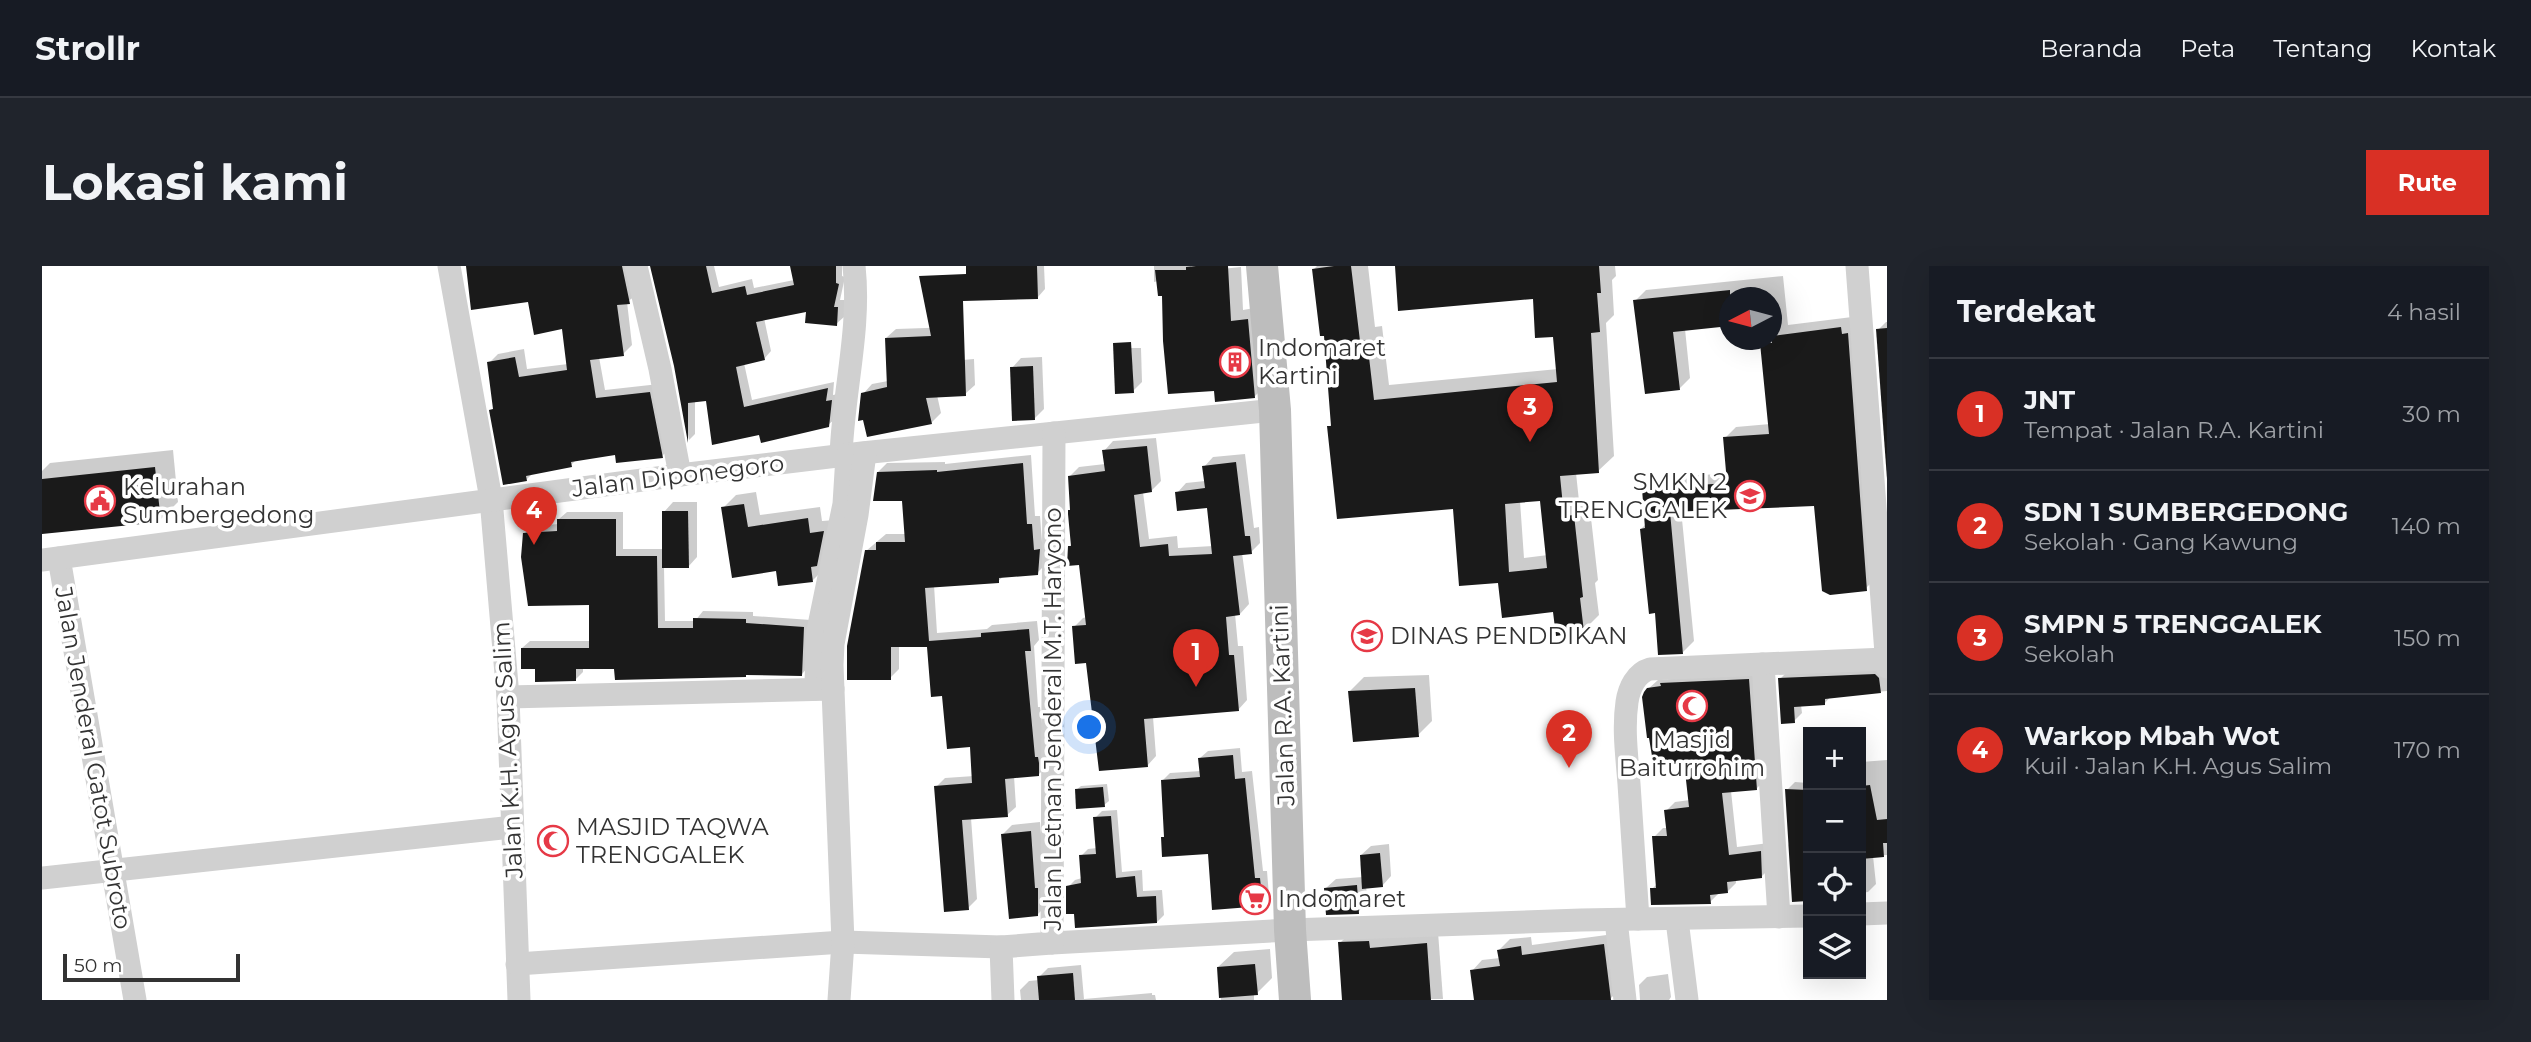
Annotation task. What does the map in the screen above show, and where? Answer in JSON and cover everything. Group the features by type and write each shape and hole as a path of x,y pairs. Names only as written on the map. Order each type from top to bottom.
{"street":[{"name":"Jalan K.H. Agus Salim","path":"449,266 491,499 508,697 519,1000"},
{"path":"636,266 660,369 680,475"},
{"path":"839,1000 824,689 817,635 853,455 842,418 855,315 853,266"},
{"name":"Jalan R.A. Kartini","path":"1262,266 1275,410 1290,930 1295,1000"},
{"path":"1857,266 1887,667"},
{"name":"Jalan Diponegoro","path":"51,559 680,475 1275,410"},
{"name":"Jalan Letnan Jenderal M.T. Haryono","path":"517,964 837,943 1001,947 1052,943 1054,433"},
{"name":"Jalan Jenderal Gatot Subroto","path":"51,559 135,1000"},
{"path":"1625,1000 1627,702 1630,688 1637,676 1650,669 1886,659"},
{"path":"1763,664 1779,917"},
{"path":"508,697 824,689"},
{"path":"42,878 512,827"},
{"path":"1866,914 1887,913"},
{"path":"1052,943 1290,930 1803,916"},
{"path":"1677,920 1687,1000"},
{"path":"1001,947 1003,1000"}],"building":[{"path":"466,266 622,266 630,304 617,305 624,356 590,360 596,398 650,392 663,458 616,463 615,455 571,462 572,467 526,476 527,481 503,485 489,410 493,409 487,362 515,357 519,377 567,370 562,329 534,335 528,302 471,310"},
{"path":"650,266 706,266 712,293 745,286 747,295 794,285 790,266 836,266 836,283 839,284 834,307 838,307 837,326 805,323 806,312 756,322 765,360 736,367 744,407 828,388 826,401 832,400 829,427 761,443 759,435 712,445 706,401 688,403 688,443 674,366"},
{"path":"966,266 1037,266 1038,299 963,301 966,396 926,398 932,424 867,437 863,420 858,421 861,393 887,387 885,338 931,336 919,276 966,274"},
{"path":"1228,266 1231,321 1248,319 1255,398 1215,402 1214,391 1168,394 1162,296 1158,296 1155,270 1186,270 1186,267"},
{"path":"1351,266 1360,341 1367,340 1374,400 1557,382 1553,337 1535,338 1533,299 1398,311 1395,266 1599,266 1601,293 1597,293 1600,332 1591,333 1599,473 1560,476 1564,516 1574,515 1584,632 1556,636 1553,612 1502,618 1498,583 1459,586 1453,509 1337,519 1327,426 1331,426 1324,336 1320,336 1312,269","holes":["1540,501 1547,568 1509,572 1505,504"]},
{"path":"1719,291 1719,327 1673,332 1680,390 1645,394 1633,300"},
{"path":"1841,327 1842,334 1848,333 1867,591 1830,595 1822,591 1814,506 1670,512 1683,654 1658,655 1655,613 1649,614 1640,529 1645,528 1642,489 1727,483 1723,437 1769,434 1761,350 1782,350 1782,335"},
{"path":"1887,328 1887,479 1876,329"},
{"path":"1131,342 1134,393 1115,394 1113,343"},
{"path":"1033,366 1035,420 1012,421 1010,367"},
{"path":"1147,446 1152,492 1134,495 1140,547 1168,544 1169,556 1212,554 1207,508 1177,511 1175,492 1205,488 1202,466 1236,462 1245,536 1250,536 1252,554 1233,556 1240,615 1226,617 1229,655 1234,655 1239,711 1144,719 1148,767 1099,771 1086,663 1075,664 1072,626 1086,625 1079,565 1067,566 1068,546 1071,546 1068,476 1105,471 1102,450"},
{"path":"1023,463 1027,524 1032,524 1034,550 1040,549 1038,575 999,578 999,583 925,588 929,641 981,637 981,633 1029,629 1031,651 1025,651 1035,757 1038,757 1039,763 1039,776 1005,779 1008,817 962,820 969,910 944,912 934,786 972,783 970,747 947,749 942,696 931,697 927,647 891,647 891,680 847,680 847,646 865,550 876,550 876,542 905,542 902,501 873,501 877,472 937,472"},
{"name":"Kelurahan Sumbergedong","path":"155,467 161,522 42,534 42,479"},
{"path":"744,504 748,527 808,518 810,533 824,531 817,566 811,567 813,582 778,586 776,571 732,578 721,507"},
{"path":"662,511 688,511 689,568 662,568"},
{"path":"557,519 616,519 616,556 657,556 658,628 693,628 693,618 746,619 746,623 804,627 802,676 746,675 615,680 614,669 576,669 576,681 535,682 535,669 521,669 521,648 589,648 589,605 528,606 521,557 523,533 557,531"},
{"path":"1875,674 1879,678 1881,693 1825,699 1825,705 1794,707 1795,723 1781,724 1778,678"},
{"path":"1749,679 1757,790 1722,793 1729,855 1761,851 1762,878 1727,882 1728,893 1710,895 1711,904 1651,905 1650,888 1656,888 1652,836 1667,836 1664,810 1689,807 1684,762 1654,768 1647,738 1642,697 1644,692 1647,688 1661,686 1660,683"},
{"path":"1415,688 1419,737 1353,742 1348,691"},
{"path":"1233,755 1235,779 1245,778 1255,878 1260,878 1263,906 1212,910 1208,854 1162,857 1161,837 1164,837 1161,780 1200,777 1198,758"},
{"path":"1866,785 1870,785 1877,820 1887,819 1884,857 1866,859"},
{"path":"1103,787 1105,807 1076,809 1075,789"},
{"path":"1785,789 1803,790 1803,901 1792,902"},
{"path":"1111,816 1116,878 1135,876 1137,897 1156,896 1157,923 1075,928 1074,914 1066,914 1066,886 1081,883 1079,855 1096,854 1093,817"},
{"path":"1031,831 1035,888 1038,888 1038,916 1009,919 1001,834"},
{"path":"1380,853 1383,887 1362,889 1360,855"},
{"path":"1357,885 1359,914 1326,915 1324,888"},
{"path":"1369,941 1370,948 1427,943 1431,1000 1342,1000 1338,942"},
{"path":"1604,944 1611,1000 1474,1000 1470,970 1500,966 1497,950 1521,946 1522,955"},
{"path":"1255,964 1258,995 1219,998 1217,967"},
{"path":"1073,973 1075,1000 1039,1000 1037,976"}],"place":[{"name":"Indomaret Kartini","path":"1235,362"},
{"name":"SMPN 5 TRENGGALEK","path":"1530,442"},
{"name":"SMKN 2 TRENGGALEK","path":"1750,496"},
{"name":"Kelurahan Sumbergedong","path":"100,501"},
{"name":"Warkop Mbah Wot","path":"534,545"},
{"name":"DINAS PENDDIKAN","path":"1367,636"},
{"name":"JNT","path":"1196,687"},
{"name":"Masjid Baiturrohim","path":"1692,706"},
{"name":"SDN 1 SUMBERGEDONG","path":"1569,768"},
{"name":"MASJID TAQWA TRENGGALEK","path":"553,841"},
{"name":"Indomaret","path":"1255,899"}]}
